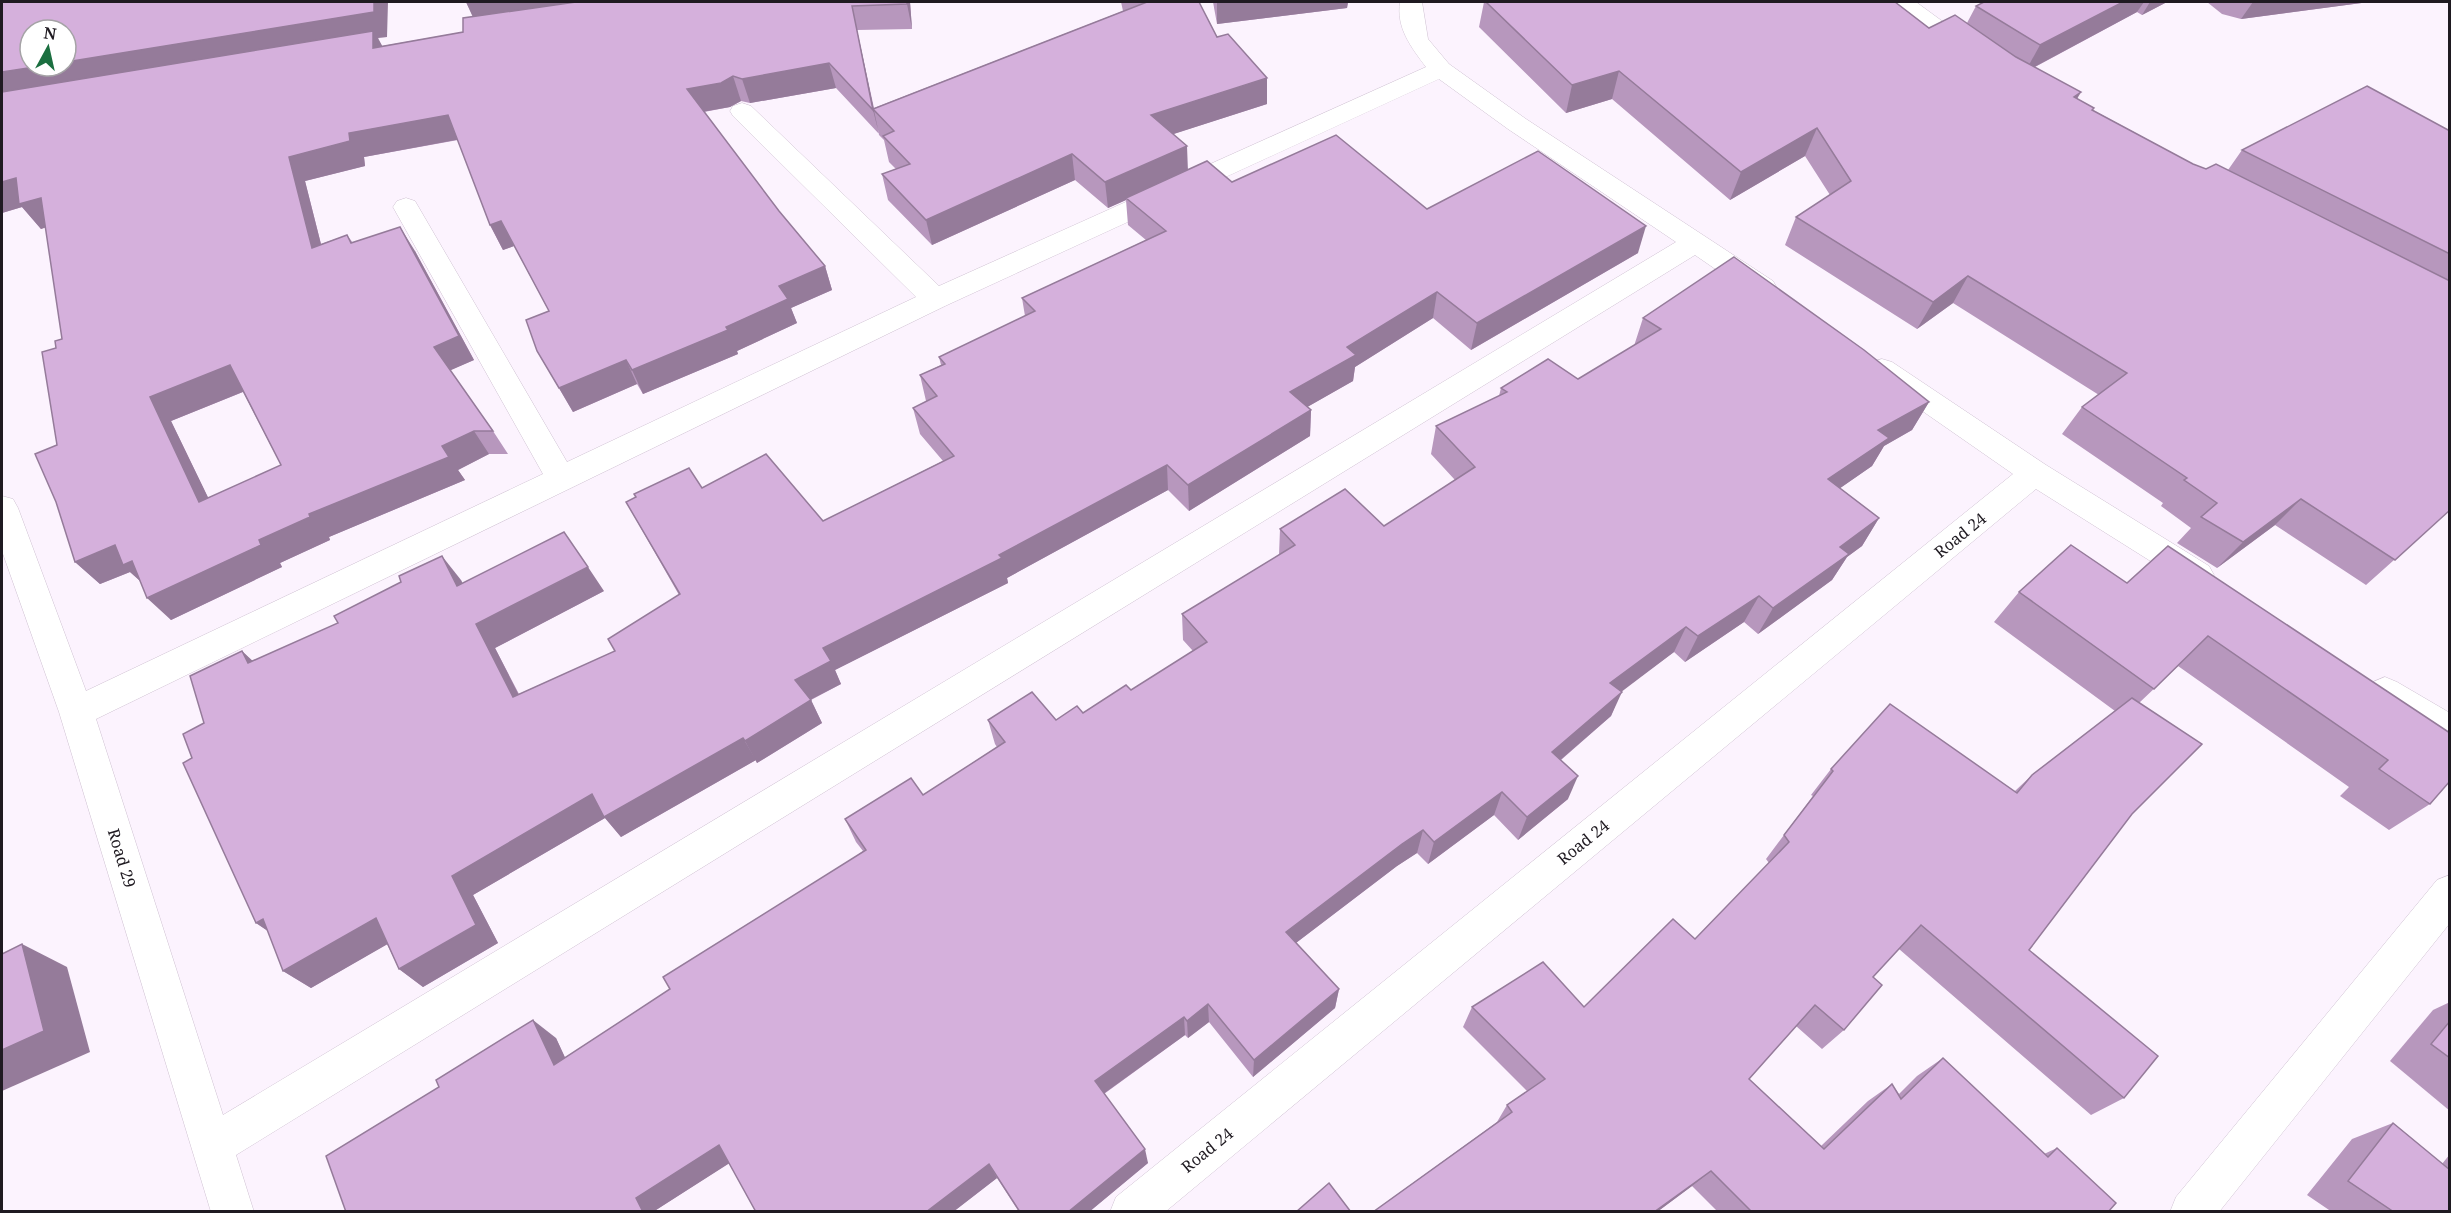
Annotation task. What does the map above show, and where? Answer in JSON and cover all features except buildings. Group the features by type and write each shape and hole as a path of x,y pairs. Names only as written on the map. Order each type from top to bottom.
{"street":[{"path":"1411,2 1410,10 1417,40 1442,69 1517,124 1783,301"},
{"path":"1902,2 1989,64"},
{"path":"76,712 935,299 1442,69"},
{"path":"742,111 935,299"},
{"path":"406,207 562,480"},
{"path":"211,1146 1696,242"},
{"path":"1861,354 2035,473 2227,593"},
{"name":"Road 24","path":"1131,1212 2035,473"},
{"name":"Road 29","path":"2,508 76,712 232,1212"},
{"path":"2358,675 2450,732"},
{"path":"2191,1212 2450,893"}]}
